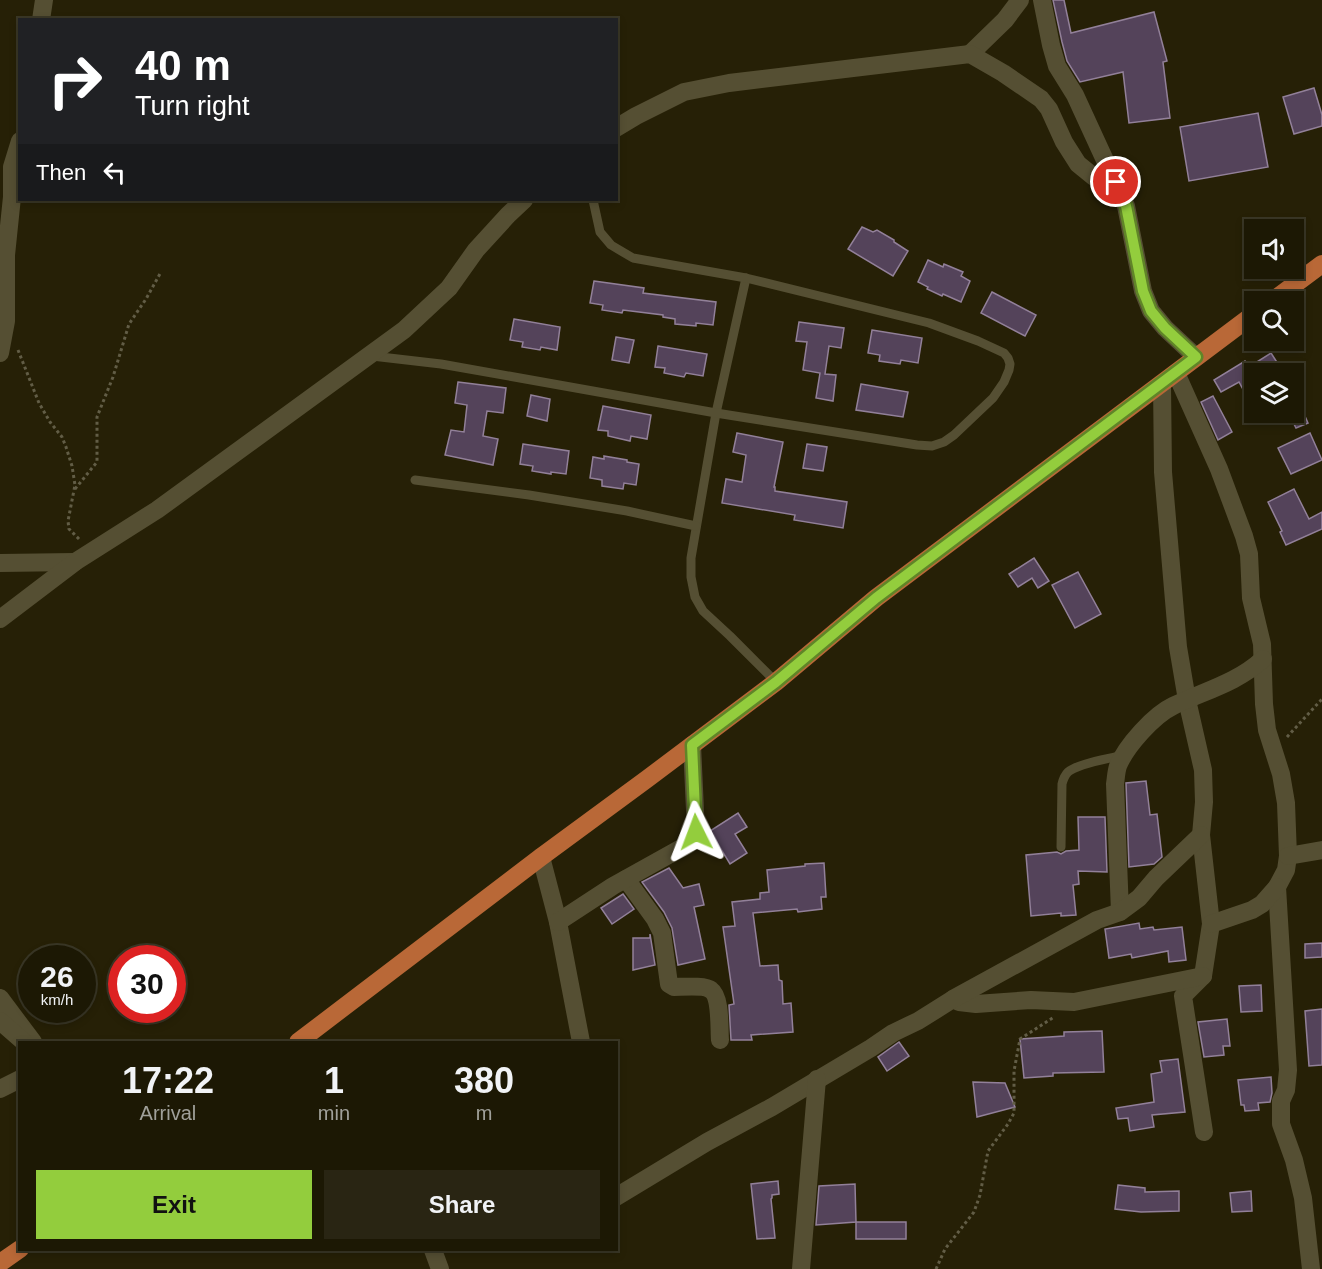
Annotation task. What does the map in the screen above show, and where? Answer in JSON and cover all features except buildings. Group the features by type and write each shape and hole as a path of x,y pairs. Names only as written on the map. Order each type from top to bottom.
{"main road":[{"path":"1286,291 1322,264"},
{"path":"310,1039 541,857 776,682 876,598 1244,321"},
{"path":"0,1263 18,1250"}],"street":[{"path":"41,18 44,0"},
{"path":"970,54 1005,20 1020,0"},
{"path":"1042,0 1057,66 1075,95 1126,206 1143,291 1151,311 1165,328 1196,357"},
{"path":"618,127 684,92 729,83 970,54 1041,99 1049,109 1064,142 1078,164 1094,177 1116,182"},
{"path":"0,353 6,321 6,255 12,197 12,167 18,148"},
{"path":"0,619 75,562 157,510 404,330 448,288 476,250 523,201"},
{"path":"1169,379 1219,469 1249,554 1251,598 1262,644 1266,722 1281,774 1286,803 1288,856 1286,870 1277,888 1262,904 1252,910 1211,924"},
{"path":"1169,379 1163,472 1178,647 1203,770 1204,802 1201,835 1211,924 1203,976 1183,996 1204,1132"},
{"path":"0,563 75,562"},
{"path":"1120,912 1114,784 1117,767 1137,737 1172,706 1236,679 1263,660"},
{"path":"558,922 626,879 692,842 696,832 692,745"},
{"path":"618,1196 953,999 1097,920 1120,912 1140,898 1156,878 1201,835"},
{"path":"1288,856 1322,850"},
{"path":"541,857 558,922 581,1041"},
{"path":"626,879 655,919 662,933 669,984 674,987 706,987 712,990 717,997 720,1040"},
{"path":"1277,888 1288,1070 1286,1090 1281,1101 1281,1124 1294,1160 1303,1198 1311,1269"},
{"path":"953,999 976,1004 1031,1000 1074,1002 1203,976"},
{"path":"0,998 32,1041"},
{"path":"0,1021 23,1041"},
{"path":"801,1269 817,1079"},
{"path":"0,1089 18,1080"},
{"path":"433,1251 440,1269"}],"lane":[{"path":"370,356 452,366 716,413 932,446 954,435 993,398 1004,382 1010,364 1004,353 929,323 747,278 633,258 611,245 600,232 593,201"},
{"path":"747,278 716,413 691,558 691,577 695,597 703,611 776,682"},
{"path":"415,480 530,495 627,511 696,526"},
{"path":"1061,847 1064,777 1078,766 1124,755"}],"path":[{"path":"74,490 97,462 97,417 113,377 129,324 161,272"},
{"path":"6,321 39,404 62,437 72,466 75,485 68,521 69,530 94,550"},
{"path":"1274,753 1322,699"},
{"path":"936,1269 945,1249 974,1212 980,1195 988,1151 1014,1113 1014,1071 1020,1039 1074,1002"}],"route":[{"path":"696,832 692,745 776,682 876,598 1196,357 1165,328 1151,311 1143,291 1126,206 1116,182"}]}
